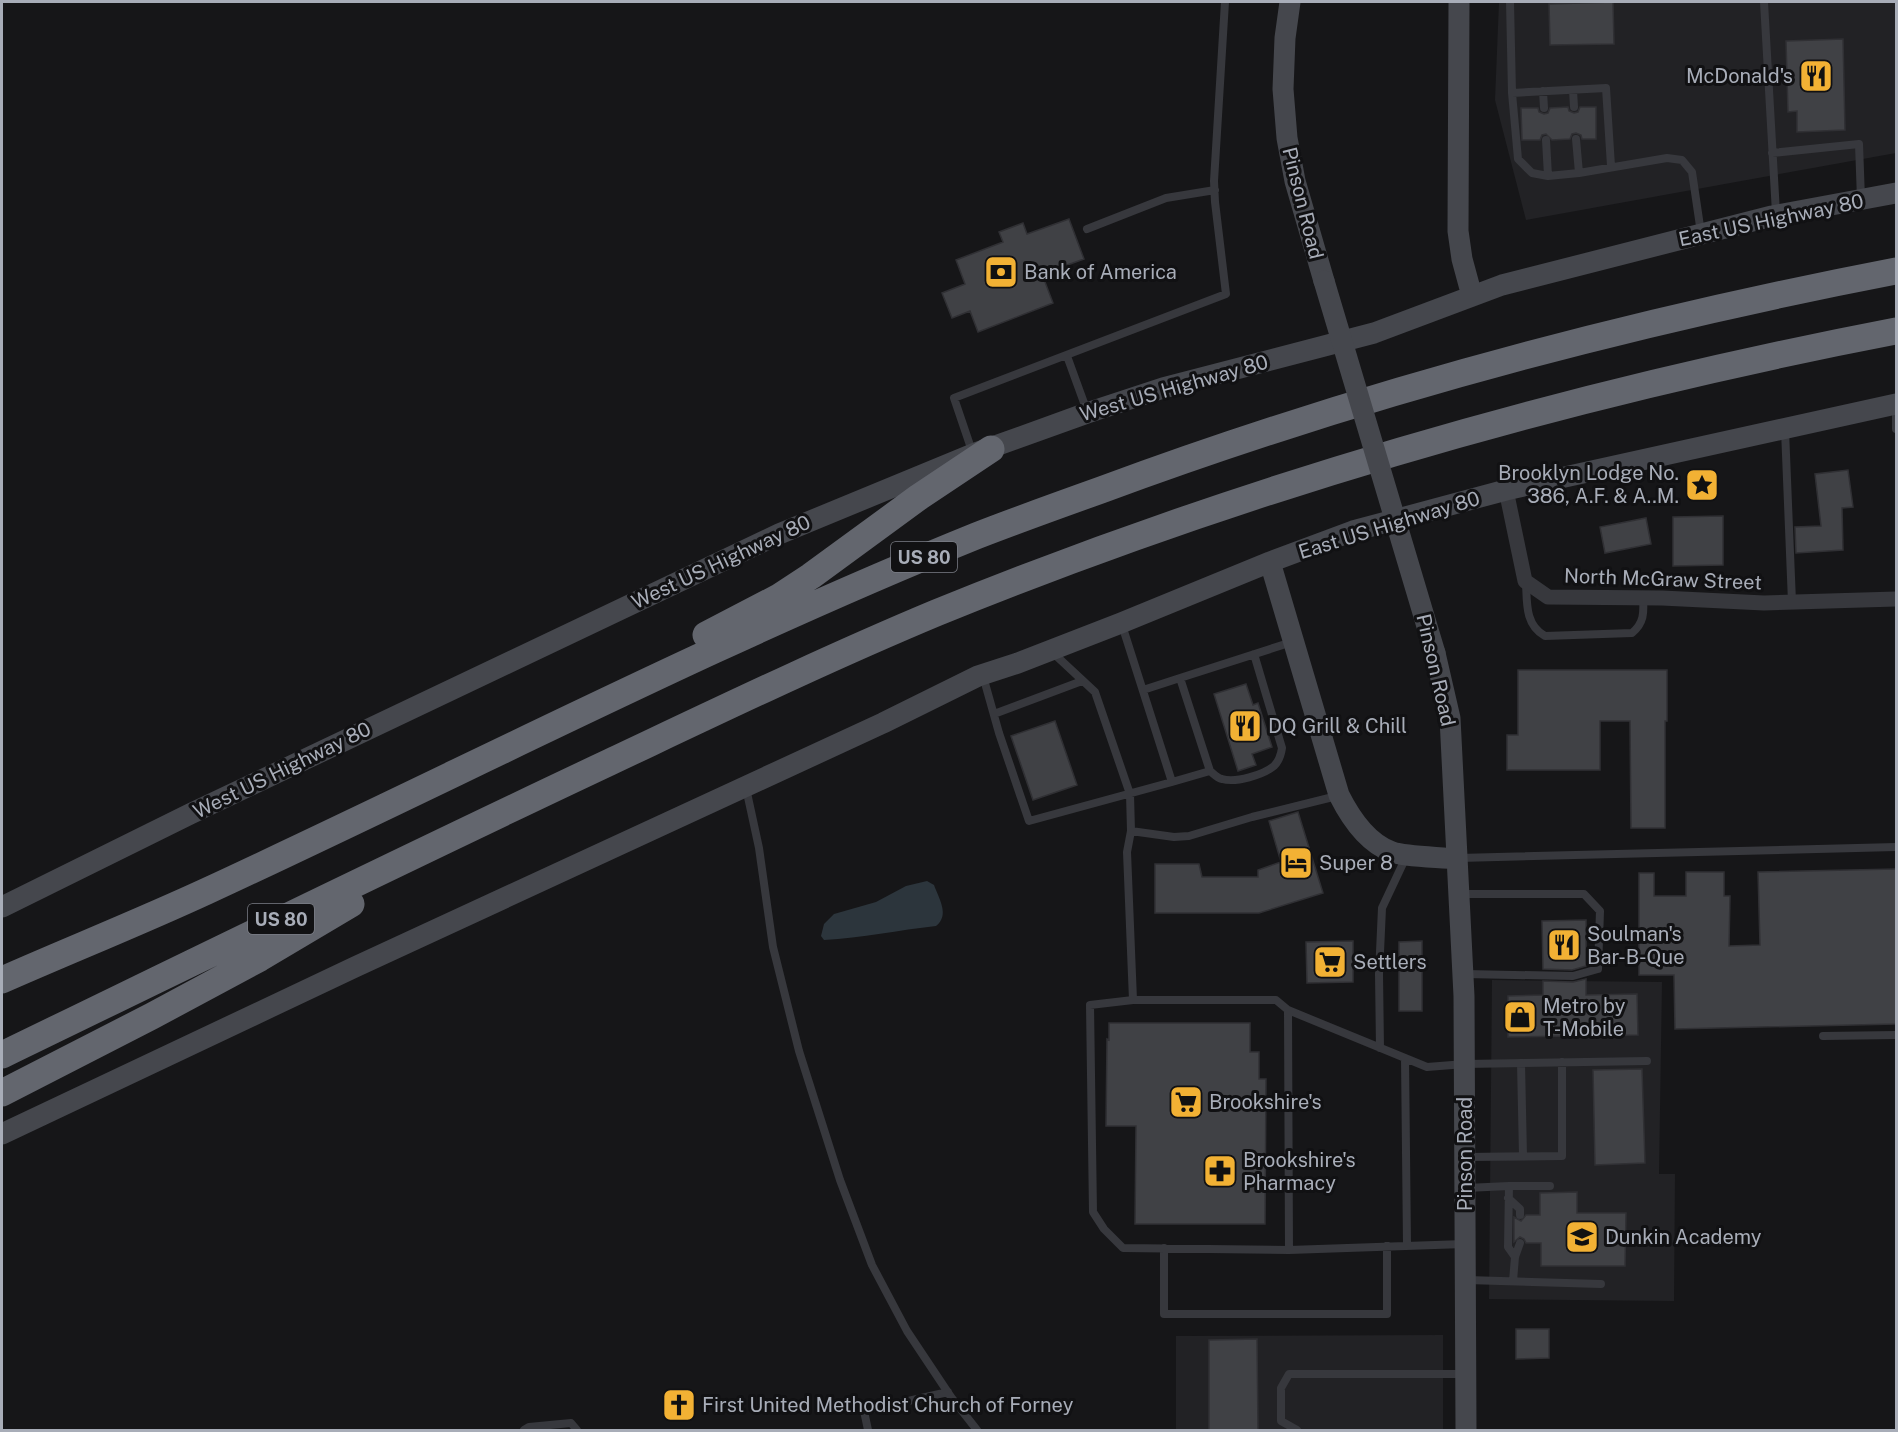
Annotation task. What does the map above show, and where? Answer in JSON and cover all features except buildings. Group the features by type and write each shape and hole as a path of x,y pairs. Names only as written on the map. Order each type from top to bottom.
{"highway":[{"name":"US 80","path":"2,980 204,892 580,712 908,564 982,534 1199,454 1387,394 1557,347 1715,308 1896,271"},
{"name":"US 80","path":"2,1055 561,785 813,667 937,613 1101,549 1233,503 1435,440 1594,397 1816,346 1896,331"},
{"path":"580,712 666,655 779,597 982,451"},
{"path":"2,1094 233,972 561,785"}],"main road":[{"name":"Pinson Road","path":"1290,2 1285,38 1284,90 1287,138 1295,181 1435,653 1450,718 1463,974 1466,1431"},
{"path":"1460,2 1458,231 1462,259 1472,296"},
{"name":"East US Highway 80","path":"1472,296 1502,285 1776,215 1896,193"},
{"name":"West US Highway 80","path":"2,907 243,789 779,534 982,451 1087,413 1163,388 1374,333 1472,296"},
{"name":"East US Highway 80","path":"1270,562 1353,531 1506,490 1896,404"},
{"path":"2,1134 983,674 1050,651 1270,562 1339,795 1349,814 1365,834 1393,853 1457,858"}],"street":[{"path":"1506,490 1526,581"},
{"name":"North McGraw Street","path":"1526,581 1548,597 1764,603 1896,599"}],"lane":[{"path":"982,451 954,398 1226,294 1215,190 1225,2"},
{"path":"1510,2 1512,93 1518,159 1532,173 1548,176 1667,158 1682,160 1692,172 1701,234"},
{"path":"1764,2 1776,215"},
{"path":"1512,93 1606,88 1611,166"},
{"path":"1573,90 1574,107"},
{"path":"1543,91 1544,108"},
{"path":"1576,139 1579,173"},
{"path":"1546,140 1548,176"},
{"path":"1772,153 1859,144 1861,200"},
{"path":"1087,229 1166,198 1215,190"},
{"path":"1067,356 1087,413"},
{"path":"1896,404 1896,429"},
{"path":"1785,429 1792,602"},
{"path":"1526,581 1530,621 1536,631 1545,636 1632,633 1640,626 1644,614 1643,598"},
{"path":"1121,623 1172,782"},
{"path":"1143,690 1292,642"},
{"path":"1050,651 1095,692 1130,794 1131,831 1128,852 1133,1000"},
{"path":"1180,678 1210,771 1219,779 1231,780 1262,772 1274,766 1280,757 1282,748 1254,654"},
{"path":"983,674 1029,821 1210,771"},
{"path":"994,714 1082,681"},
{"path":"746,786 759,848 773,947 799,1051 840,1180 872,1265 907,1330 977,1431"},
{"path":"1131,831 1173,837 1189,836 1339,795"},
{"path":"1457,858 1896,847"},
{"path":"1380,1048 1379,974 1382,908 1408,854"},
{"path":"1459,894 1584,894 1600,911 1598,969 1573,976 1463,974"},
{"path":"1465,1244 1289,1250 1123,1248 1104,1229 1093,1212 1090,1005 1133,1000 1276,1000 1288,1010 1427,1067 1465,1064 1647,1061"},
{"path":"1288,1010 1289,1250"},
{"path":"1823,1036 1896,1035"},
{"path":"1405,1058 1407,1245"},
{"path":"1465,1157 1562,1156 1562,1062"},
{"path":"1521,1063 1523,1156"},
{"path":"1509,1186 1508,1247 1515,1257"},
{"path":"1465,1188 1550,1186"},
{"path":"1508,1198 1520,1209 1520,1215"},
{"path":"1513,1281 1515,1257 1520,1243"},
{"path":"1164,1248 1164,1314 1387,1314 1387,1246"},
{"path":"1466,1280 1601,1284"},
{"path":"1297,1431 1281,1421 1281,1388 1289,1374 1466,1374"},
{"path":"868,1431 864,1411 948,1392"},
{"path":"524,1431 529,1427 571,1423 577,1431"}],"shaded area":[{"path":"1499,2 1896,2 1896,153 1526,220 1495,100"},
{"path":"927,881 934,885 943,912 936,926 838,939 824,940 821,936 824,924 834,914 876,902 906,886"},
{"path":"1492,980 1662,982 1659,1174 1675,1174 1674,1301 1489,1299"},
{"path":"1443,1335 1443,1430 1176,1430 1176,1336"}],"place":[{"name":"McDonald's","path":"1816,76"},
{"name":"Bank of America","path":"1001,272"},
{"name":"Brooklyn Lodge No. 386, A.F. & A..M.","path":"1702,485"},
{"name":"DQ Grill & Chill","path":"1245,726"},
{"name":"Super 8","path":"1296,863"},
{"name":"Soulman's Bar-B-Que","path":"1564,945"},
{"name":"Settlers","path":"1330,962"},
{"name":"Metro by T-Mobile","path":"1520,1017"},
{"name":"Brookshire's","path":"1186,1102"},
{"name":"Brookshire's Pharmacy","path":"1220,1171"},
{"name":"Dunkin Academy","path":"1582,1237"},
{"name":"First United Methodist Church of Forney","path":"679,1405"}]}
